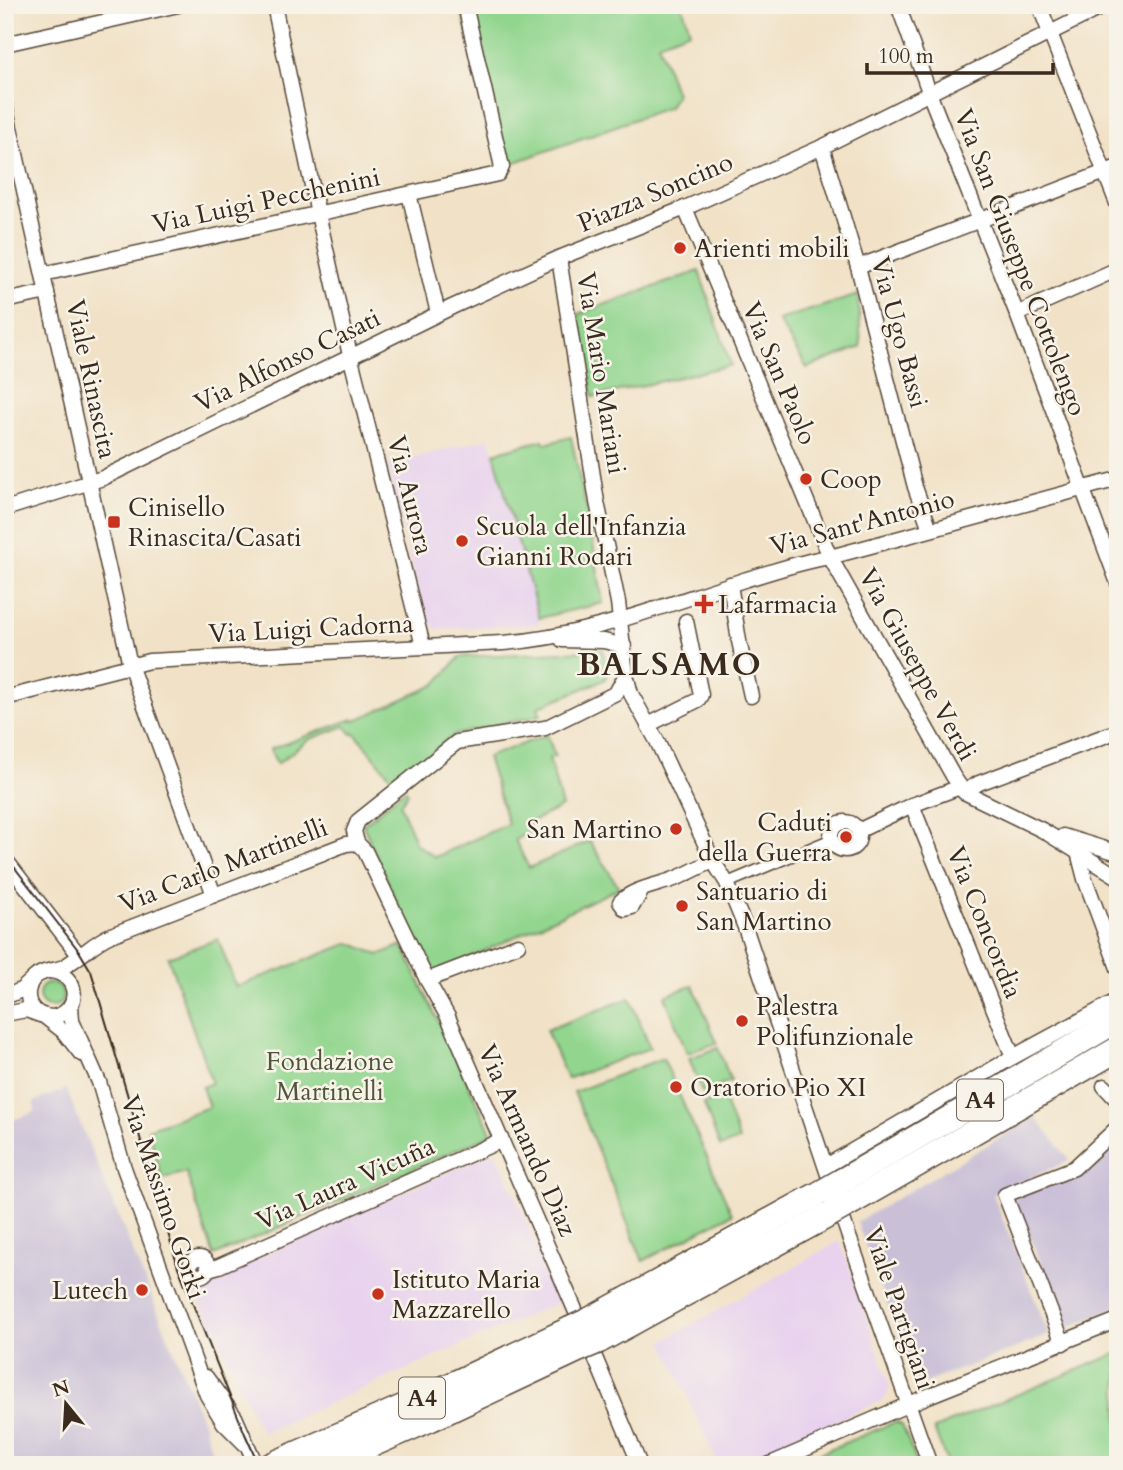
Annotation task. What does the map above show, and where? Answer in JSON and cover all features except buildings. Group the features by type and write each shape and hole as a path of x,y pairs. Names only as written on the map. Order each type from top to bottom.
{"highway":[{"name":"A4","path":"326,1465 431,1419 585,1335 834,1191 1118,1020"},
{"name":"A4","path":"834,1191 1118,1049"},
{"name":"A4","path":"272,1464 423,1398 585,1335"}],"street":[{"path":"5,44 117,12 178,5"},
{"name":"Via Aurora","path":"274,5 350,355 423,646"},
{"name":"Via Luigi Pecchenini","path":"43,274 498,174 502,167 465,5"},
{"name":"Via San Giuseppe Cottolengo","path":"898,5 1118,583"},
{"path":"1039,5 1049,34 1111,170 1118,206"},
{"name":"Piazza Soncino","path":"507,282 559,258 685,208 822,147 1106,5"},
{"name":"Viale Rinascita","path":"5,105 130,665 214,895"},
{"name":"Via Ugo Bassi","path":"822,147 858,267 878,372 930,529"},
{"path":"858,267 1111,170"},
{"path":"409,194 438,313"},
{"name":"Via San Paolo","path":"685,208 830,557"},
{"name":"Via Mario Mariani","path":"559,258 597,502 621,619 626,675 624,693"},
{"path":"1017,314 1118,270"},
{"name":"Via Alfonso Casati","path":"5,509 89,483 350,355 507,282"},
{"path":"5,301 47,292"},
{"name":"Via Sant'Antonio","path":"621,619 794,565 1118,479"},
{"name":"Via Giuseppe Verdi","path":"830,557 962,789 1042,830 1112,873"},
{"path":"730,584 738,641 751,696"},
{"name":"Via Luigi Cadorna","path":"5,698 130,665 163,660 546,639 621,619"},
{"path":"648,725 698,700 701,695 686,621"},
{"path":"546,639 604,640 624,646"},
{"name":"Viale Partigiani","path":"624,693 648,725 713,861 727,883 745,927 930,1465"},
{"name":"Via Carlo Martinelli","path":"51,971 64,967 106,937 346,844 357,844 354,831 358,821 457,742 535,731 624,693"},
{"path":"858,831 912,805 1118,731"},
{"name":"Via Concordia","path":"912,805 1013,1057"},
{"path":"839,823 852,824 858,831 857,844 850,849 840,849 832,839 833,830 839,823"},
{"name":"Via Giuseppe Verdi","path":"1042,830 1118,853"},
{"path":"727,883 832,839"},
{"name":"Via Armando Diaz","path":"357,844 365,851 448,1017 640,1465"},
{"path":"1078,852 1088,889 1118,968"},
{"path":"5,859 79,955"},
{"path":"642,890 677,878 713,861"},
{"path":"1088,889 1093,871 1112,873"},
{"path":"428,980 518,945"},
{"path":"5,997 20,990 35,977 51,971 63,974 72,983 75,995 71,1006 58,1016 26,1010 5,1014"},
{"path":"35,977 28,997 32,1007 42,1015"},
{"path":"834,1191 1013,1057 1118,1000"},
{"name":"Via Massimo Gorki","path":"71,1006 72,1021 96,1075 124,1168 185,1335 207,1379 235,1417 256,1465"},
{"name":"Via Massimo Gorki","path":"42,1015 63,1031 96,1075"},
{"path":"1104,1086 1118,1101"},
{"path":"1063,1343 1005,1195 1074,1168 1118,1127"},
{"name":"Via Laura Vicuña","path":"208,1269 502,1140"},
{"path":"768,1465 1118,1320"}],"shaded area":[{"name":"Scuola dell'Infanzia Gianni Rodari","path":"490,438 540,624 436,629 425,617 387,465"},
{"path":"66,1089 203,1422 216,1465 5,1465 5,1114 8,1112 13,1120 35,1112 34,1102"},
{"path":"1035,1117 1070,1160 993,1195 1049,1335 917,1386 857,1222"},
{"path":"1118,1137 1118,1306 1068,1328 1014,1198 1078,1174"},
{"name":"Istituto Maria Mazzarello","path":"496,1151 561,1301 262,1433 193,1287"},
{"path":"840,1241 890,1387 885,1399 737,1465 718,1465 663,1341"}],"green space":[{"path":"460,5 682,5 690,31 658,43 676,94 669,107 502,167"},
{"path":"699,271 731,365 593,397 578,314"},
{"path":"858,295 861,347 807,368 778,320"},
{"path":"571,437 603,603 539,618 494,453 543,440 545,444"},
{"path":"603,650 607,675 604,680 538,707 541,715 454,735 395,782 355,733 352,734 345,726 308,740 277,764 270,749 353,719 354,721 435,685 460,657"},
{"path":"547,735 555,756 549,758 562,807 529,823 531,830 515,840 529,868 590,841 619,888 429,977 363,825 405,789 408,793 400,804 416,844 435,857 508,824 487,757"},
{"name":"Fondazione Martinelli","path":"218,939 236,987 350,943 379,955 402,945 492,1134 214,1256 186,1172 162,1179 148,1129 209,1107 202,1087 212,1083 168,957"},
{"path":"51,983 62,990 63,995 56,1006 51,1007 40,1000 39,995 46,984"},
{"path":"693,985 717,1043 687,1053 665,996"},
{"path":"630,998 650,1048 567,1079 546,1030"},
{"path":"718,1048 731,1081 702,1092 689,1058"},
{"path":"663,1058 732,1214 643,1261 574,1092"},
{"path":"723,1097 739,1140 720,1147 704,1104"},
{"path":"1118,1353 1118,1465 948,1465 934,1429"},
{"path":"895,1422 902,1425 918,1465 791,1465"}],"tram line":[{"path":"5,855 79,951 91,971 178,1267 259,1465"}],"place":[{"name":"Arienti mobili","path":"680,248"},
{"name":"Coop","path":"806,479"},
{"name":"Cinisello Rinascita/Casati","path":"114,522"},
{"name":"Scuola dell'Infanzia Gianni Rodari","path":"462,541"},
{"name":"Lafarmacia","path":"704,604"},
{"name":"San Martino","path":"676,829"},
{"name":"Caduti della Guerra","path":"846,837"},
{"name":"Santuario di San Martino","path":"682,906"},
{"name":"Palestra Polifunzionale","path":"742,1021"},
{"name":"Oratorio Pio XI","path":"676,1087"},
{"name":"Lutech","path":"142,1290"},
{"name":"Istituto Maria Mazzarello","path":"378,1294"}],"district":[{"name":"BALSAMO","path":"670,663"}]}
